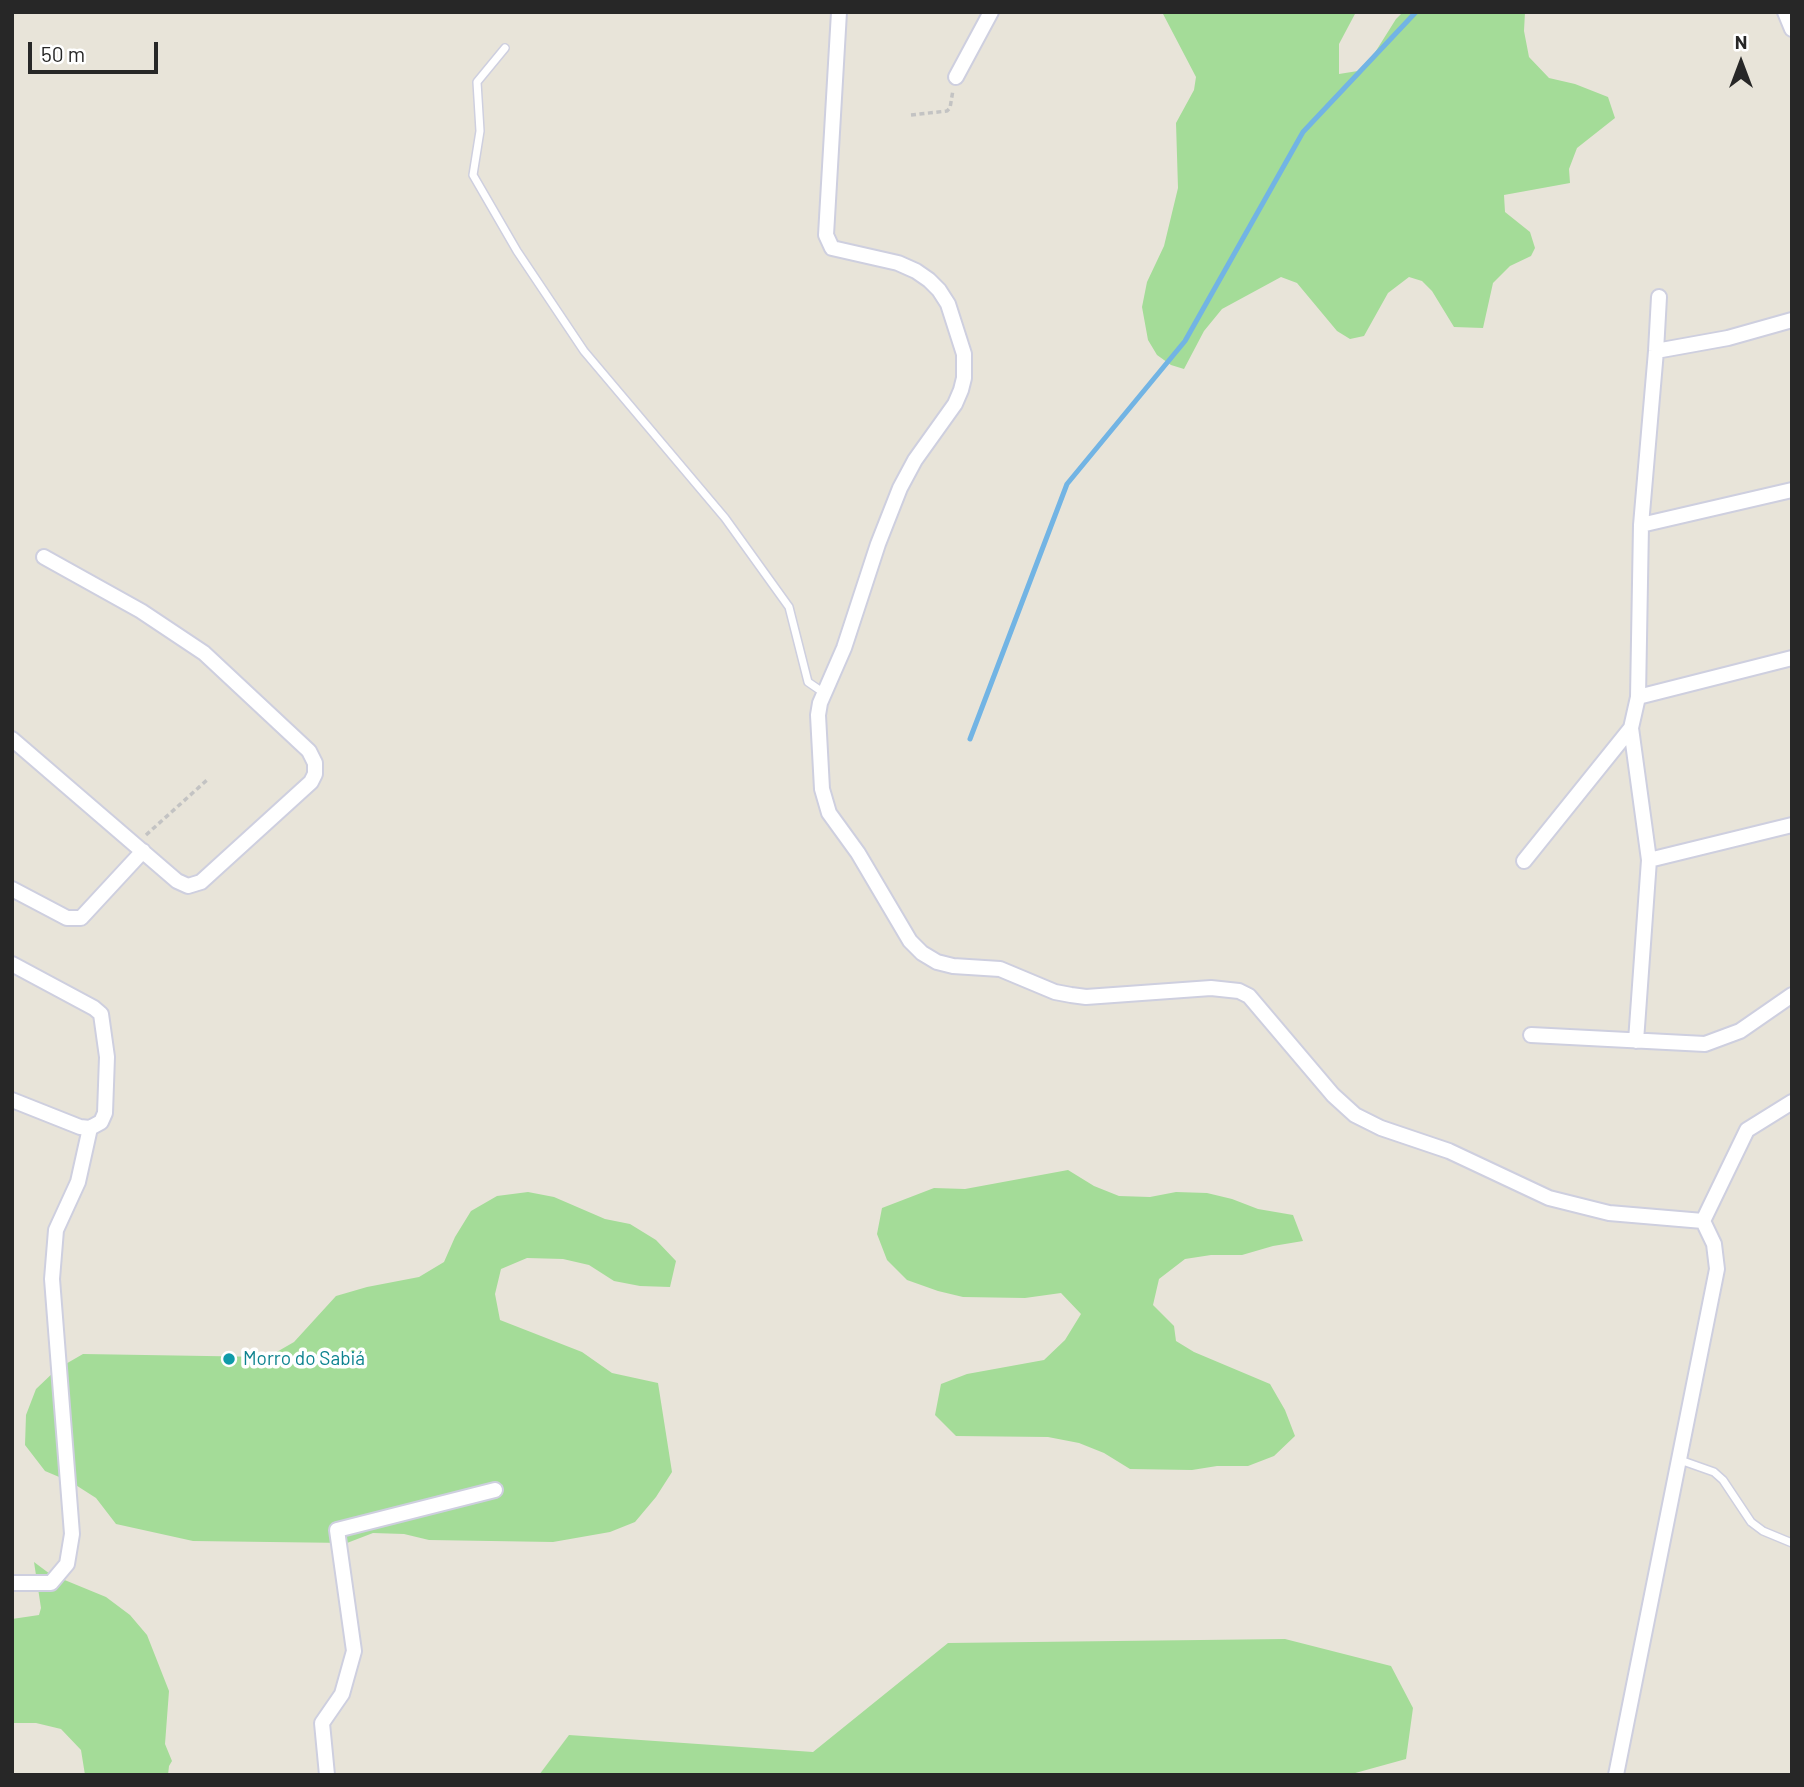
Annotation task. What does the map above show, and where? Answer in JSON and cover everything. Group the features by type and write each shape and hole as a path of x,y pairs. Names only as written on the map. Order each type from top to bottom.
{"street":[{"path":"839,12 826,235 832,248 898,263 929,280 939,290 952,314 961,341 964,366 964,378 955,404 915,460 900,488 818,715 822,789 826,805 910,940 922,953 937,962 953,966 1000,969 1055,992 1086,997 1211,988 1239,991 1249,996 1345,1108 1366,1122 1449,1152 1562,1202 1609,1213 1703,1221"},
{"path":"956,77 991,12"},
{"path":"1785,12 1792,29"},
{"path":"1636,1041 1648,860 1630,729 1638,697 1641,525 1657,351 1659,297"},
{"path":"1657,351 1728,338 1792,320"},
{"path":"1641,525 1792,490"},
{"path":"12,739 177,881 188,886 201,882 311,782 315,774 315,763 309,751 204,653 141,611 44,557"},
{"path":"1638,697 1792,658"},
{"path":"1524,861 1630,729"},
{"path":"1648,860 1792,825"},
{"path":"12,889 68,918 81,918 139,848"},
{"path":"12,964 101,1014 107,1057 105,1113 101,1122 90,1128 80,1127 12,1100"},
{"path":"1531,1035 1705,1044 1740,1031 1792,995"},
{"path":"1703,1221 1747,1130 1792,1102"},
{"path":"12,1583 51,1583 67,1564 69,1554 72,1534 52,1279 56,1230 78,1182 90,1128"},
{"path":"1616,1775 1717,1269 1714,1244 1703,1221"},
{"path":"327,1775 322,1723 342,1693 354,1651 337,1530 495,1490"}],"lane":[{"path":"505,48 477,82 480,131 473,176 517,251 584,351 725,518 789,607 808,682 824,693"},
{"path":"1679,1460 1714,1472 1723,1480 1751,1522 1763,1531 1792,1543"}],"path":[{"path":"911,115 947,111 950,108 956,77"},
{"path":"139,848 207,780"}],"green space":[{"path":"1162,12 1356,12 1339,44 1339,74 1364,70 1403,12 1525,12 1524,31 1529,57 1549,78 1575,84 1608,97 1615,118 1577,148 1569,169 1570,183 1504,195 1505,212 1530,232 1535,248 1531,256 1510,266 1493,283 1483,328 1454,327 1432,291 1422,281 1409,277 1388,293 1364,336 1350,339 1337,331 1297,283 1281,277 1222,309 1204,331 1184,369 1171,365 1157,355 1148,340 1142,307 1147,282 1164,246 1178,188 1176,123 1194,90 1196,77"},
{"path":"1068,1170 1094,1186 1119,1196 1207,1193 1258,1209 1293,1215 1303,1241 1242,1255 1211,1255 1185,1259 1159,1279 1153,1305 1174,1326 1176,1341 1194,1352 1270,1384 1285,1410 1295,1436 1274,1456 1248,1466 1217,1466 1192,1470 1130,1469 1104,1453 1079,1443 1048,1437 956,1436 935,1415 941,1384 967,1374 1044,1360 1065,1340 1081,1314 1061,1293 1025,1298 963,1297 907,1280 887,1260 877,1234 882,1208 934,1188 965,1189"},
{"path":"528,1192 554,1197 605,1219 630,1224 656,1240 676,1261 670,1287 640,1286 614,1281 589,1265 563,1259 527,1258 501,1269 495,1294 500,1320 582,1352 612,1373 658,1383 672,1472 635,1522 610,1532 553,1542 429,1540 404,1534 373,1533 347,1543 193,1541 116,1524 96,1498 71,1482 45,1471 25,1445 26,1415 36,1389 57,1369 83,1354 268,1357 294,1342 336,1296 419,1277 444,1262 471,1211 497,1196"},
{"path":"34,1562 50,1574 106,1597 130,1615 147,1635 169,1691 165,1744 172,1761 168,1775 85,1775 81,1750 61,1729 36,1723 12,1723 12,1619 39,1615 41,1608"},
{"path":"1285,1639 1391,1666 1413,1708 1406,1759 1348,1775 539,1775 569,1735 813,1752 948,1643"}],"waterway":[{"path":"970,739 1067,484 1185,341 1303,132 1416,12"}],"place":[{"name":"Morro do Sabiá","path":"229,1359"}]}
